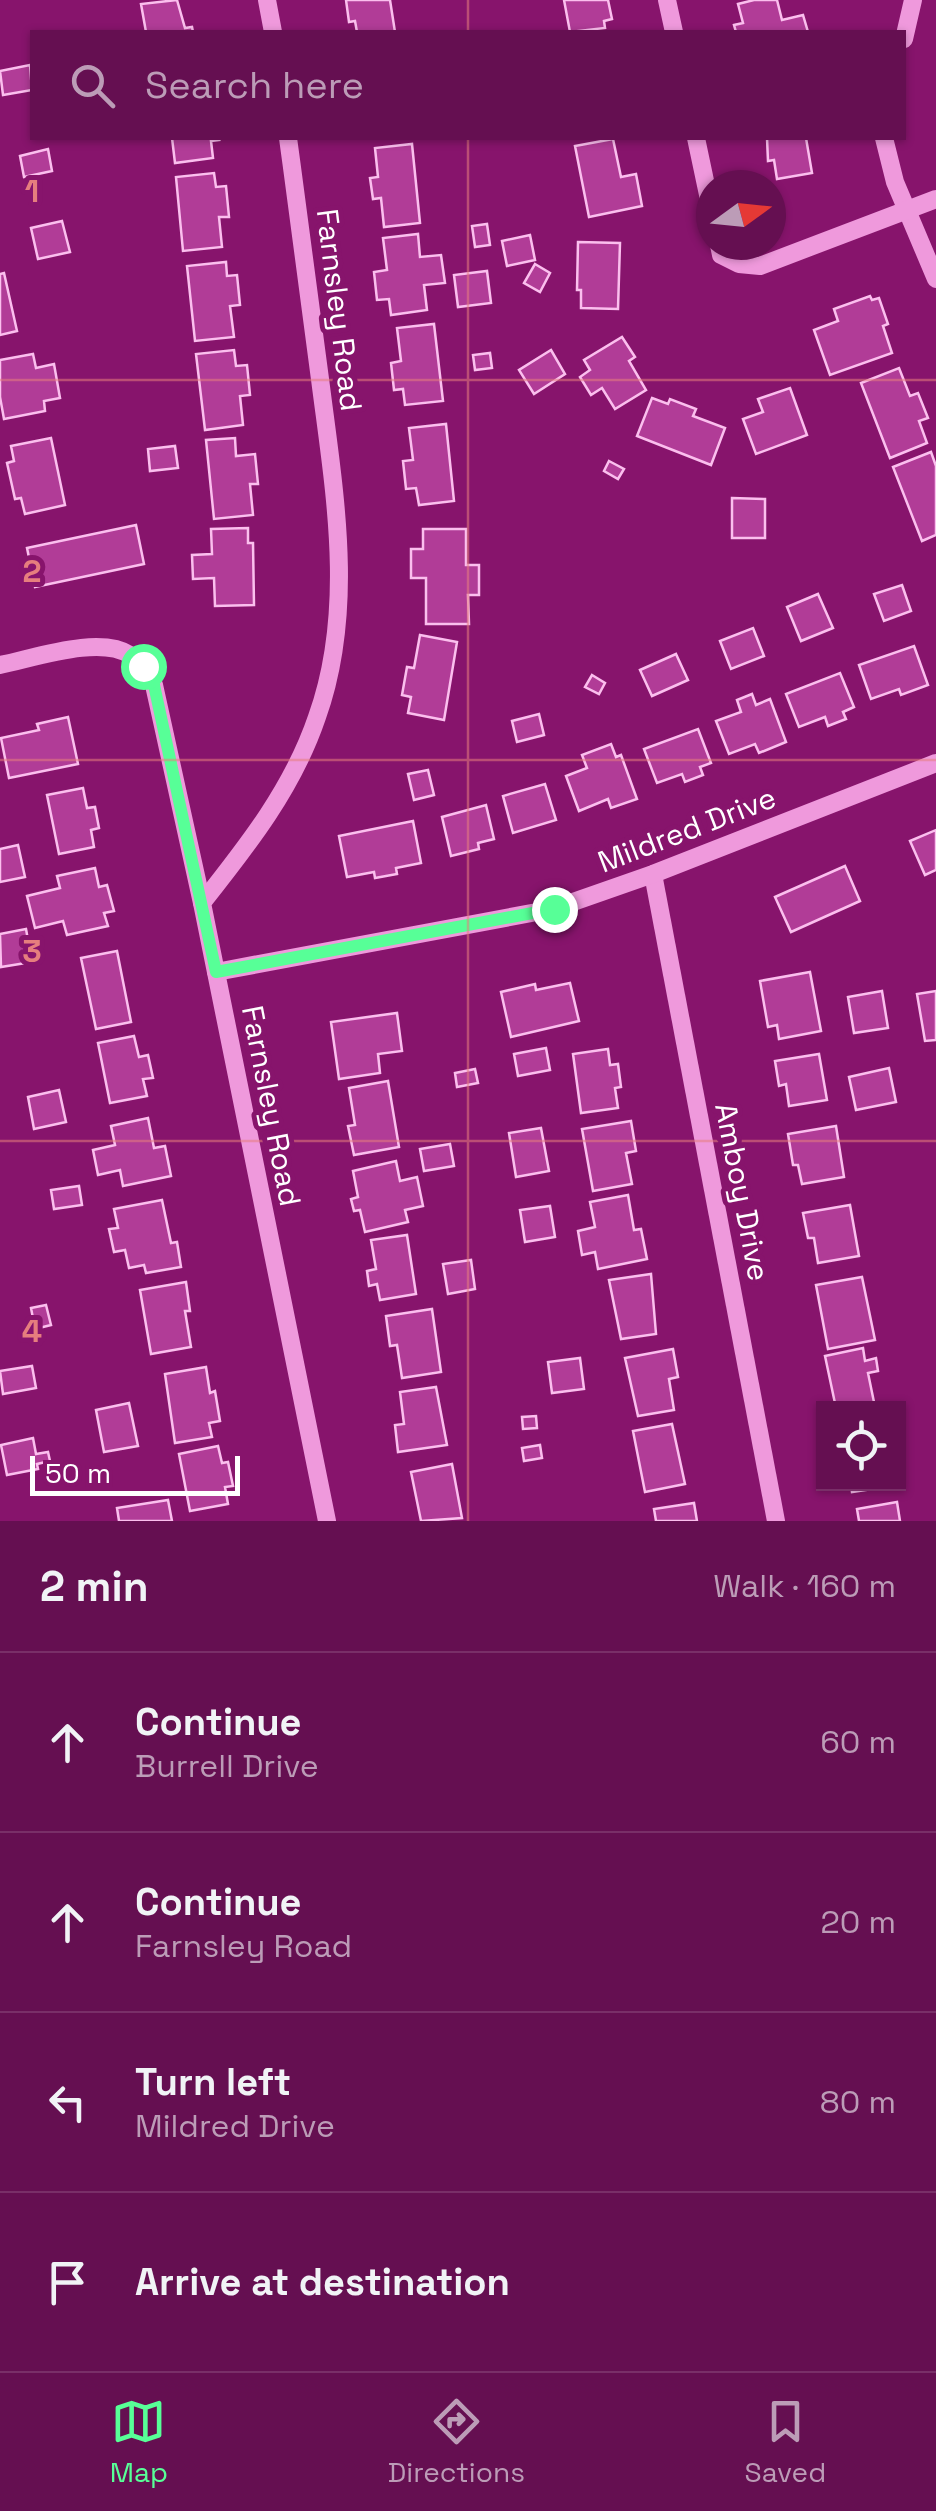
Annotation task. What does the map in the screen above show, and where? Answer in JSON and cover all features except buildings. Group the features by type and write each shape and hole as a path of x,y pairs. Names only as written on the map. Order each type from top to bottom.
{"street":[{"path":"267,0 274,30"},
{"path":"667,0 674,30"},
{"path":"906,30 913,0"},
{"name":"Farnsley Road","path":"288,140 336,502 339,609 328,678 302,756 267,818 202,903 327,1521"},
{"path":"696,140 703,170"},
{"path":"884,140 887,158 936,279"},
{"path":"786,256 936,199"},
{"path":"730,260 760,266 776,260"},
{"path":"0,664 107,646 129,653 143,666 154,685 202,903"},
{"name":"Mildred Drive","path":"216,972 554,909 936,764"},
{"name":"Amboy Drive","path":"653,874 776,1521"}],"route":[{"path":"143,666 154,685 216,972 554,909"}]}
